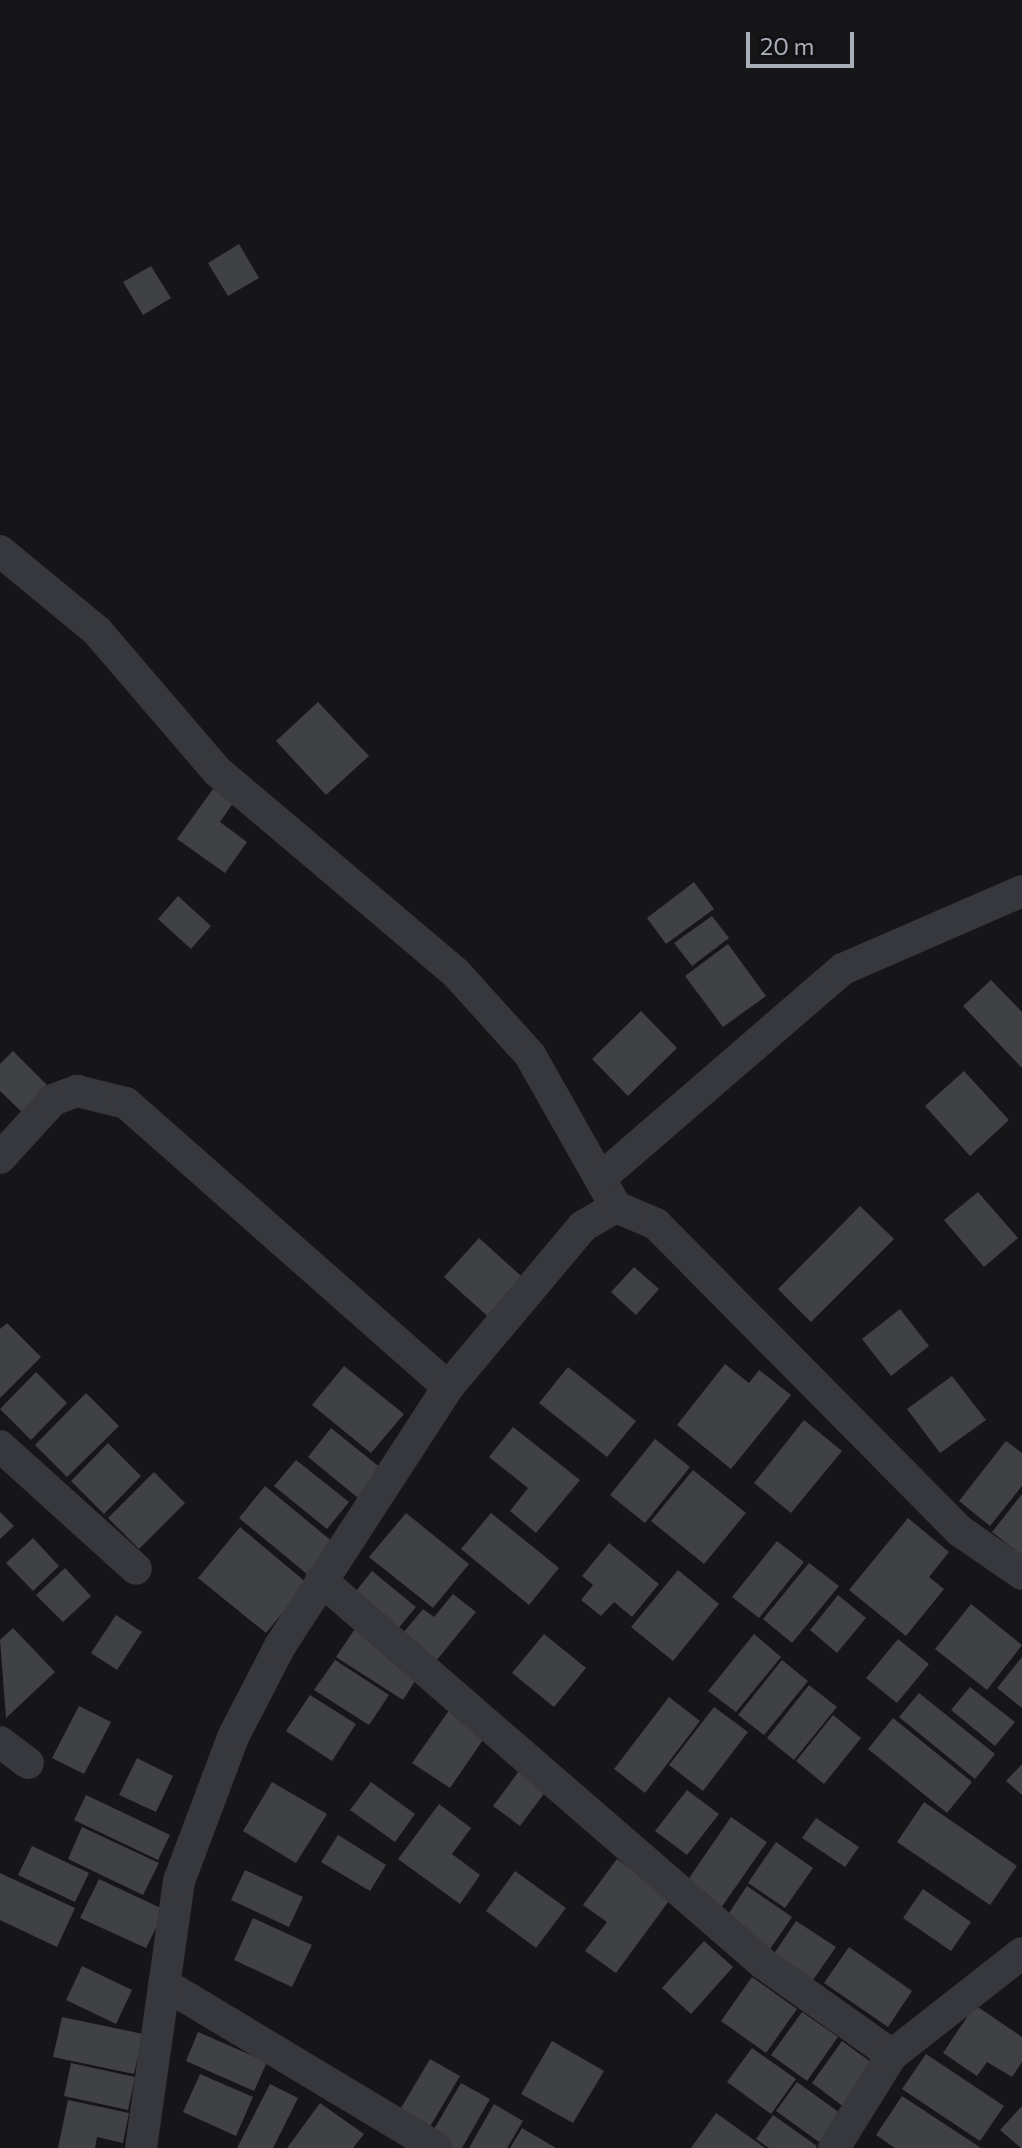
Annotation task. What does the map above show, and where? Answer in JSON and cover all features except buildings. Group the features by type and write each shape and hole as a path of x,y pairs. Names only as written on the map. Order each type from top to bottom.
{"street":[{"path":"0,551 97,631 217,771 456,973 530,1055 603,1176 616,1207 656,1224 960,1531 1022,1574"},
{"path":"603,1176 843,969 1022,891"},
{"path":"0,1158 53,1100 77,1091 126,1103 448,1387"},
{"path":"141,2148 179,1881 233,1737 321,1580 448,1387 583,1226 616,1207"},
{"path":"0,1446 136,1569"},
{"path":"321,1580 764,1964 892,2055"},
{"path":"0,1742 28,1763"},
{"path":"834,2148 892,2055 1022,1953"},
{"path":"164,1984 437,2148"}]}
